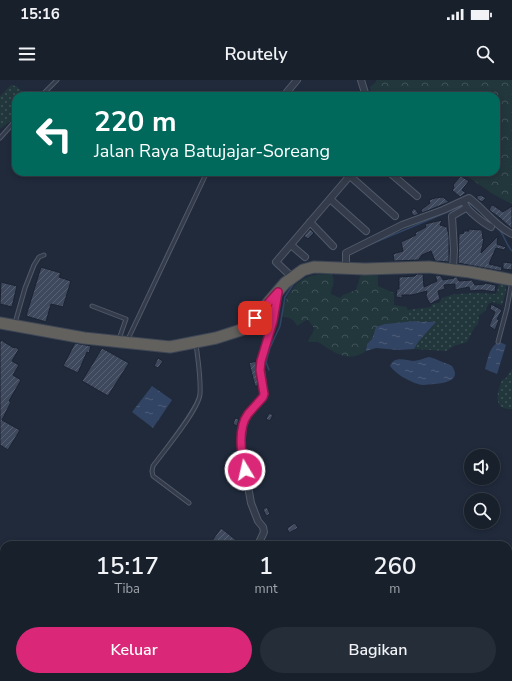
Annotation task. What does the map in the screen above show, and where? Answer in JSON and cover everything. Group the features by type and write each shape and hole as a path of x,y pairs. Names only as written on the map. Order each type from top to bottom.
{"highway":[{"path":"0,323 57,334 170,347 196,343 241,330 255,318 292,277 303,270 314,267 365,269 424,267 453,269 512,280"}],"street":[{"path":"287,92 297,80"},
{"path":"361,80 365,92"},
{"path":"292,277 276,262 349,176"},
{"path":"353,176 395,216"},
{"path":"394,176 417,196"},
{"path":"330,200 366,231"},
{"path":"467,202 482,222 491,228"},
{"path":"467,202 512,234"},
{"path":"344,268 346,253 402,225 467,202"},
{"path":"453,269 454,250 452,216 467,202"},
{"path":"310,222 334,246"},
{"path":"291,245 305,257"},
{"path":"260,541 264,532 251,503 241,446 243,428 247,415 264,394 260,370 261,361 273,321 278,292"}],"lane":[{"path":"44,92 57,80"},
{"path":"0,138 12,124"},
{"path":"122,342 205,176"},
{"path":"14,325 25,288 34,265 39,258 44,255"},
{"path":"498,342 507,308 512,280"},
{"path":"92,306 126,319 122,342"},
{"path":"189,503 153,476 152,471 153,466 199,401 200,388 196,343"}],"green space":[{"path":"376,80 512,80 512,204 493,194 467,176 500,176 500,92 371,92 370,87 376,82"},
{"path":"11,85 16,86 23,92 12,92 12,120 0,129 0,96"},
{"path":"363,273 378,274 378,286 394,293 394,305 407,307 409,322 385,324 373,333 372,339 367,344 366,351 359,355 347,357 335,353 318,342 308,342 314,328 308,320 297,326 291,319 282,316 288,295 297,284 303,280 316,275 332,274 333,283 331,294 340,298 343,295 356,290 360,277"},
{"path":"499,284 506,285 506,292 502,305 493,302 489,303 485,311 479,315 478,324 474,328 467,342 454,346 446,351 414,349 417,342 433,326 431,321 409,322 407,310 431,307 432,304 439,303 443,298 448,296 476,293 495,294"},
{"path":"512,369 512,409 506,409 501,407 498,395 502,380 506,378"}],"water":[{"path":"416,321 436,322 418,342 414,349 399,350 376,348 366,351 367,344 372,339 376,327 385,324"},
{"path":"500,342 506,345 497,374 485,369 491,349"},
{"path":"429,357 452,366 455,371 453,378 447,382 420,385 402,377 390,366 397,360 415,361"},
{"path":"152,386 172,400 153,428 132,412"}],"building":[{"path":"461,176 469,181 462,190 466,193 460,197 452,190 454,188 453,185"},
{"path":"481,195 486,198 482,202 477,199 477,196"},
{"path":"443,197 449,202 422,213 421,210 430,203 429,200"},
{"path":"493,205 503,212 512,206 512,229 489,210"},
{"path":"414,208 419,214 414,216 411,212"},
{"path":"442,220 440,225 447,227 449,236 449,262 435,261 431,251 422,255 419,260 394,261 393,254 403,251 401,242 416,235 415,233 426,227 425,224"},
{"path":"310,229 314,233 308,239 304,236"},
{"path":"468,229 482,230 484,239 481,253 498,236 497,244 506,247 504,250 496,248 489,264 502,267 501,271 458,263 459,234 464,233 463,231 469,231"},
{"path":"503,262 512,263 512,270 503,269"},
{"path":"41,267 61,273 59,277 71,281 63,307 51,304 46,322 26,316"},
{"path":"417,274 423,274 424,287 437,281 435,276 437,275 441,276 443,280 457,277 459,281 472,280 475,285 485,283 496,285 495,292 481,290 470,291 469,287 455,290 455,284 444,285 445,289 438,291 440,299 430,304 426,296 427,291 412,295 402,295 402,298 396,297 397,289 399,289 399,277 415,276"},
{"path":"1,282 17,286 12,307 0,304"},
{"path":"491,304 502,310 497,319 499,320 495,330 489,326 495,312 490,309"},
{"path":"1,340 14,348 19,349 12,361 19,365 13,375 21,380 9,401 11,402 2,420 20,430 8,450 0,445"},
{"path":"75,343 91,346 89,353 87,352 78,373 63,366"},
{"path":"102,348 129,363 108,396 82,381"},
{"path":"158,358 163,361 158,368 154,366"},
{"path":"256,361 258,386 255,386 249,363"},
{"path":"269,413 273,415 270,421 266,419"},
{"path":"235,418 239,419 237,426 233,424"},
{"path":"233,468 240,468 240,477 233,477"},
{"path":"238,482 243,482 244,492 237,491"},
{"path":"267,507 270,514 266,516 263,509"},
{"path":"295,523 298,528 289,533 287,528"},
{"path":"221,528 236,540 235,541 212,541"}],"waterway":[{"path":"467,203 490,220 501,232 512,251"},
{"path":"364,247 464,205"},
{"path":"335,273 347,273"},
{"path":"269,370 266,362 270,348 280,326 285,297 294,283"}],"route":[{"path":"245,470 241,446 243,428 247,415 264,394 260,370 261,361 273,321 278,292 255,318"}]}
